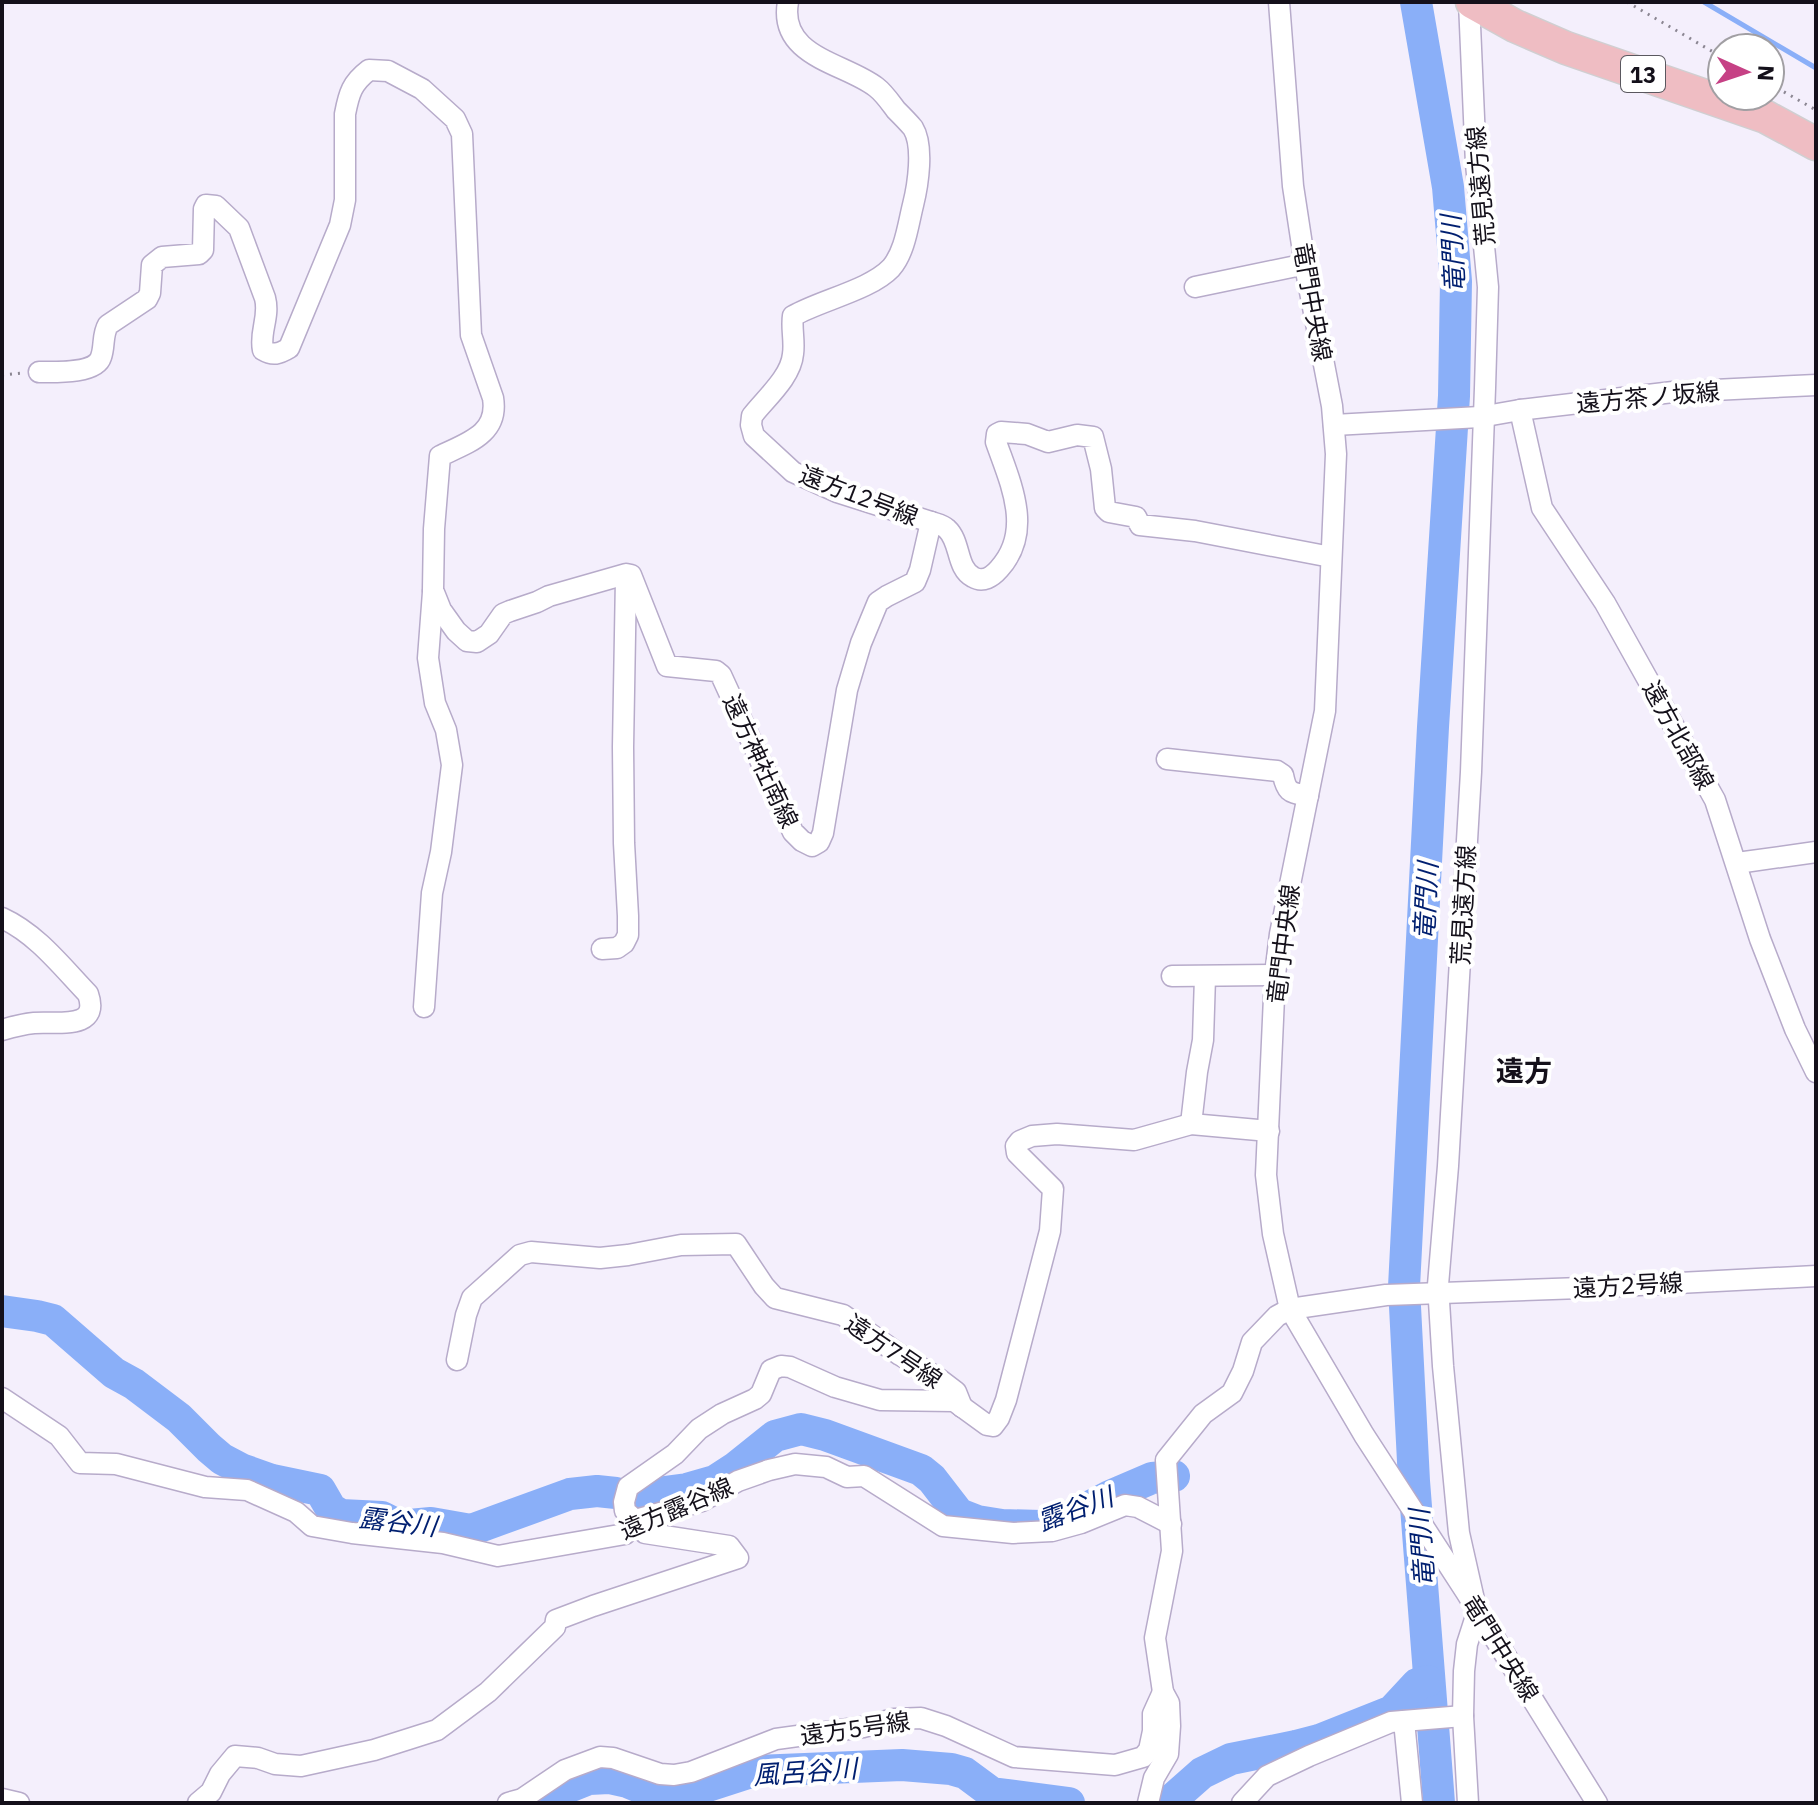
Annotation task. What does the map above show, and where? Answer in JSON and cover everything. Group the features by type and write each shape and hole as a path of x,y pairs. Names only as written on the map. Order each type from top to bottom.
{"main road":[{"name":"13","path":"1470,2 1566,48 1766,117 1816,144"}],"street":[{"name":"遠方12号線","path":"788,2 787,24 803,47 877,88 914,129 919,147 917,191 899,257 890,269 875,281 793,316 790,369 752,416 754,436 793,472 837,492 931,522"},
{"name":"竜門中央線","path":"1279,2 1293,186 1334,425 1336,454 1325,711 1280,934 1275,975 1266,1175 1273,1234 1290,1309 1378,1457 1597,1803"},
{"name":"荒見遠方線","path":"1468,1803 1461,1716 1467,1644 1477,1613 1459,1533 1438,1285 1470,788 1488,287 1476,164 1470,2"},
{"path":"39,372 90,368 98,363 108,325 147,299 152,265 162,257 199,254 203,250 204,209 212,204 239,228 268,307 261,341 263,350 280,354 289,348 340,225 345,200 345,114 356,80 369,70 388,71 422,89 455,119 462,134 471,335 495,408 491,424 482,434 440,456 428,658 435,703 446,730 452,765 441,852 432,893 424,1007"},
{"path":"1195,287 1306,264"},
{"name":"遠方茶ノ坂線","path":"1334,425 1482,417 1673,392 1816,385"},
{"name":"遠方北部線","path":"1520,410 1542,508 1605,603 1715,800 1760,939 1795,1029 1816,1072"},
{"path":"931,522 951,533 966,572 975,579 986,580 1004,564 1013,545 1017,524 1017,503 996,442 997,434 1027,434 1048,442 1077,435 1093,437 1101,469 1105,508 1109,512 1136,517 1140,525 1195,531 1331,557"},
{"name":"遠方神社南線","path":"626,574 631,575 667,666 716,671 721,675 793,832 812,846 819,842 823,833 847,690 861,643 878,602 915,582 931,522"},
{"path":"433,590 441,610 456,631 467,641 477,642 489,634 503,614 549,596 626,574 623,761 628,935 617,948 602,949"},
{"path":"1167,759 1277,771 1283,775 1286,788 1308,796"},
{"path":"1737,863 1816,852"},
{"path":"2,918 40,944 88,994 91,1002 85,1018 78,1022 32,1023 2,1030"},
{"path":"1172,976 1275,975"},
{"path":"1191,1124 1203,1040 1205,977"},
{"name":"遠方7号線","path":"457,1360 472,1298 520,1255 531,1252 600,1258 681,1245 736,1244 775,1298 843,1315 935,1376 956,1392 962,1407 993,1426 1006,1400 1050,1231 1053,1189 1017,1153 1016,1146 1020,1141 1032,1136 1057,1134 1134,1140 1191,1124 1269,1131"},
{"name":"遠方2号線","path":"1290,1309 1386,1295 1816,1276"},
{"path":"1148,1803 1154,1778 1168,1754 1170,1726 1169,1703 1163,1692 1155,1638 1172,1551 1166,1460 1203,1414 1232,1393 1238,1385 1252,1342 1277,1316 1290,1309"},
{"path":"198,1803 211,1792 220,1774 235,1756 301,1766 374,1750 437,1730 488,1692 555,1627 556,1620 738,1558 729,1546 645,1533 625,1511 624,1502 628,1487 675,1454 699,1429 761,1394 771,1370 790,1367 835,1387 880,1400 954,1401 962,1407"},
{"name":"遠方露谷線","path":"2,1398 59,1436 80,1463 116,1464 205,1487 247,1490 296,1512 312,1526 443,1543 498,1556 625,1534 635,1520 702,1501 738,1481 795,1464 826,1467 847,1477 864,1476 943,1526 1013,1533 1052,1531 1125,1505 1138,1507 1171,1524"},
{"name":"遠方5号線","path":"512,1802 522,1799 565,1770 600,1757 674,1775 691,1772 776,1739 863,1727 894,1719 921,1718 1014,1757 1115,1765 1135,1761 1149,1750 1153,1714 1163,1692"},
{"path":"1242,1803 1267,1776 1391,1722 1461,1716"},
{"path":"1406,1721 1412,1803"},
{"path":"2,1799 19,1803"}],"path":[{"path":"1627,2 1706,48"},
{"path":"1786,93 1816,110"}],"waterway":[{"name":"竜門川","path":"1416,2 1448,187 1456,281 1454,396 1433,727 1404,1287 1414,1481 1439,1803"},
{"path":"1704,2 1816,68"},
{"name":"露谷川","path":"2,1311 53,1320 114,1373 179,1418 222,1459 272,1480 320,1490 331,1509 341,1515 382,1517 396,1524 431,1523 471,1530 570,1494 597,1491 616,1493"},
{"name":"露谷川","path":"634,1496 687,1489 715,1481 775,1436 801,1429 921,1470 932,1479 959,1514 1002,1525 1041,1526 1074,1515 1152,1478 1174,1476"},
{"name":"風呂谷川","path":"1168,1803 1202,1773 1231,1759 1319,1740 1392,1711 1417,1684 1428,1681"},
{"name":"風呂谷川","path":"545,1803 564,1789 589,1779 609,1778 659,1795 680,1795 754,1771 902,1765 965,1773 992,1793 1069,1803"}],"district":[{"name":"遠方","path":"1524,1070"}]}
